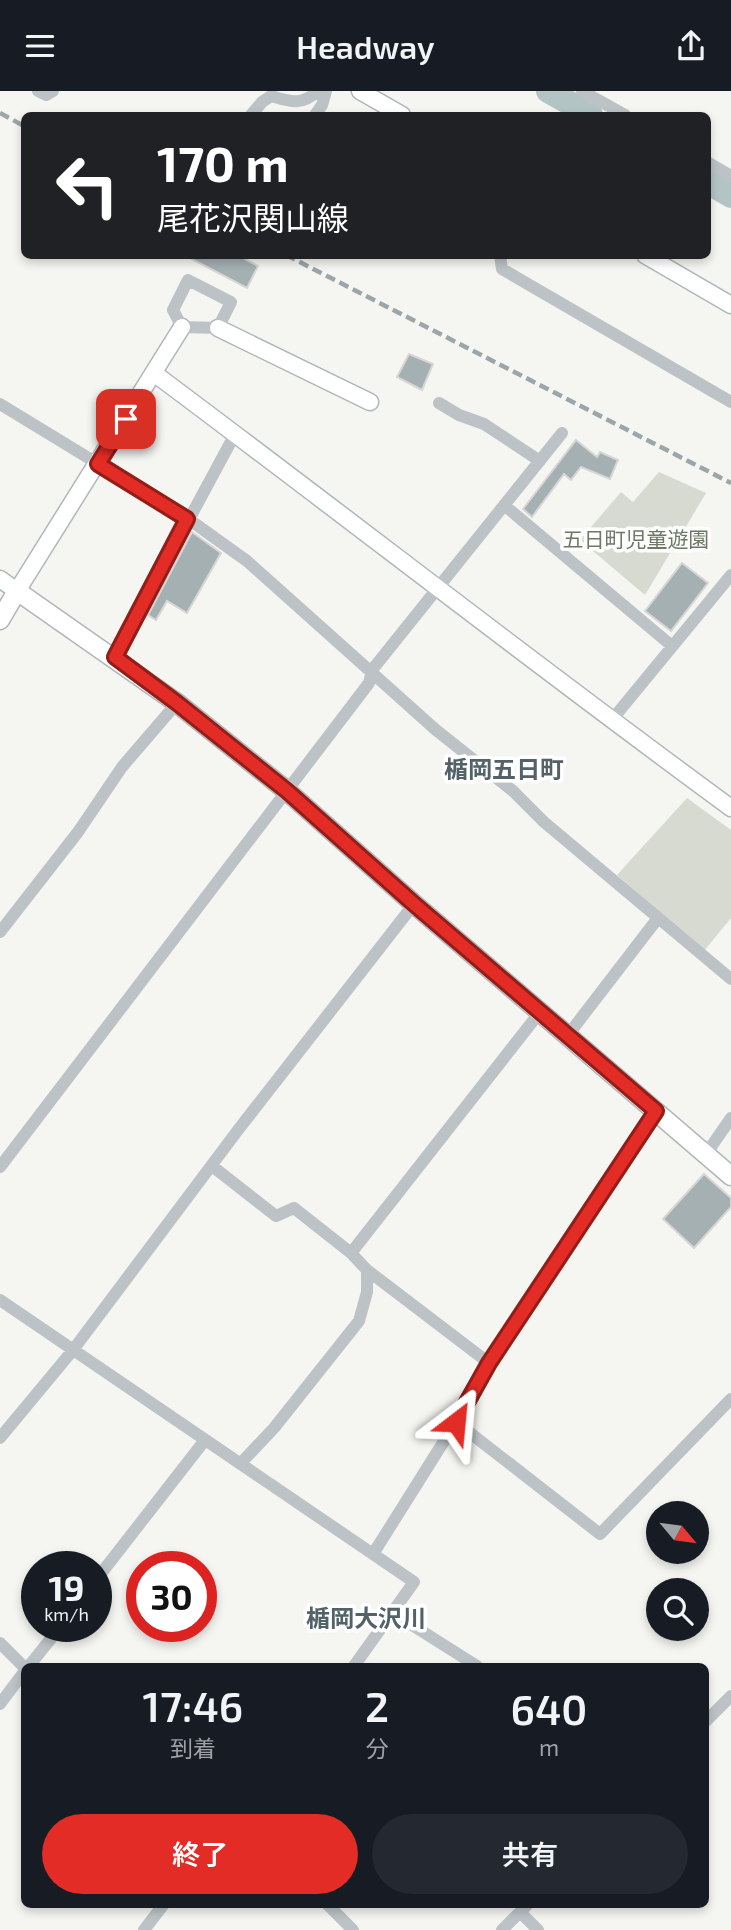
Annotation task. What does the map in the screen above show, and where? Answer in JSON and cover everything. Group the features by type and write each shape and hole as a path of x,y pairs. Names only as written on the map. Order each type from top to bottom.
{"main road":[{"path":"0,620 17,591 115,657 177,703 287,791 414,904 731,1176"}],"street":[{"path":"37,91 46,95 53,91"},
{"path":"254,112 271,96 295,103 318,91"},
{"path":"317,112 326,91"},
{"path":"360,91 397,112"},
{"path":"588,92 620,112"},
{"path":"711,164 731,176"},
{"path":"501,259 502,269 731,402"},
{"path":"652,259 731,305"},
{"path":"182,327 173,310 188,280 231,302 218,328"},
{"path":"182,327 218,328 370,401"},
{"path":"0,579 17,591 182,327"},
{"path":"155,374 438,586 611,721 731,808"},
{"path":"439,403 459,415 484,424 540,461"},
{"path":"0,404 187,519 247,561 436,730 513,791 544,822 731,979"},
{"path":"0,1167 369,683 372,670 562,433"},
{"path":"115,657 235,434"},
{"path":"505,505 672,646"},
{"path":"611,721 731,575"},
{"path":"0,932 78,832 122,767 177,703"},
{"path":"0,1437 73,1350 414,904"},
{"path":"568,1035 658,918"},
{"path":"351,1253 540,1012"},
{"path":"373,1554 456,1422 489,1363 656,1111"},
{"path":"706,1154 731,1118"},
{"path":"212,1166 276,1216 294,1208 351,1253 367,1270 489,1363"},
{"path":"240,1464 274,1428 359,1321 367,1292 367,1270"},
{"path":"0,1300 414,1583 356,1663"},
{"path":"456,1422 600,1534 729,1404"},
{"path":"112,1559 205,1440"},
{"path":"393,1613 472,1663"},
{"path":"30,1663 47,1642"},
{"path":"0,1643 23,1663"},
{"path":"0,1704 21,1676"},
{"path":"709,1718 731,1696"},
{"path":"144,1930 161,1908"},
{"path":"331,1908 353,1930"},
{"path":"502,1930 524,1908 538,1930"}],"green space":[{"name":"五日町児童遊園","path":"659,472 706,493 645,595 580,540 621,492 633,502"},
{"path":"687,798 731,830 731,918 704,951 617,875"}],"building":[{"path":"192,259 245,259 258,266 247,288"},
{"path":"409,354 433,364 422,390 397,377"},
{"path":"576,440 597,457 600,452 618,460 610,479 581,467 571,480 564,474 532,517 523,509"},
{"path":"192,532 221,553 187,613 167,601 156,620 148,615"},
{"path":"682,563 708,583 671,631 645,611"},
{"path":"704,1174 731,1198 731,1207 694,1248 663,1219"}],"waterway":[{"path":"548,91 586,112"},
{"path":"711,184 731,196"}],"railway":[{"path":"0,113 21,124"},
{"path":"294,259 731,483"}],"district":[{"name":"楯岡五日町","path":"504,768"},
{"name":"楯岡大沢川","path":"366,1617"}],"route":[{"path":"126,419 98,464 187,519 115,657 287,791 414,904 656,1111 489,1363 456,1422"}]}
